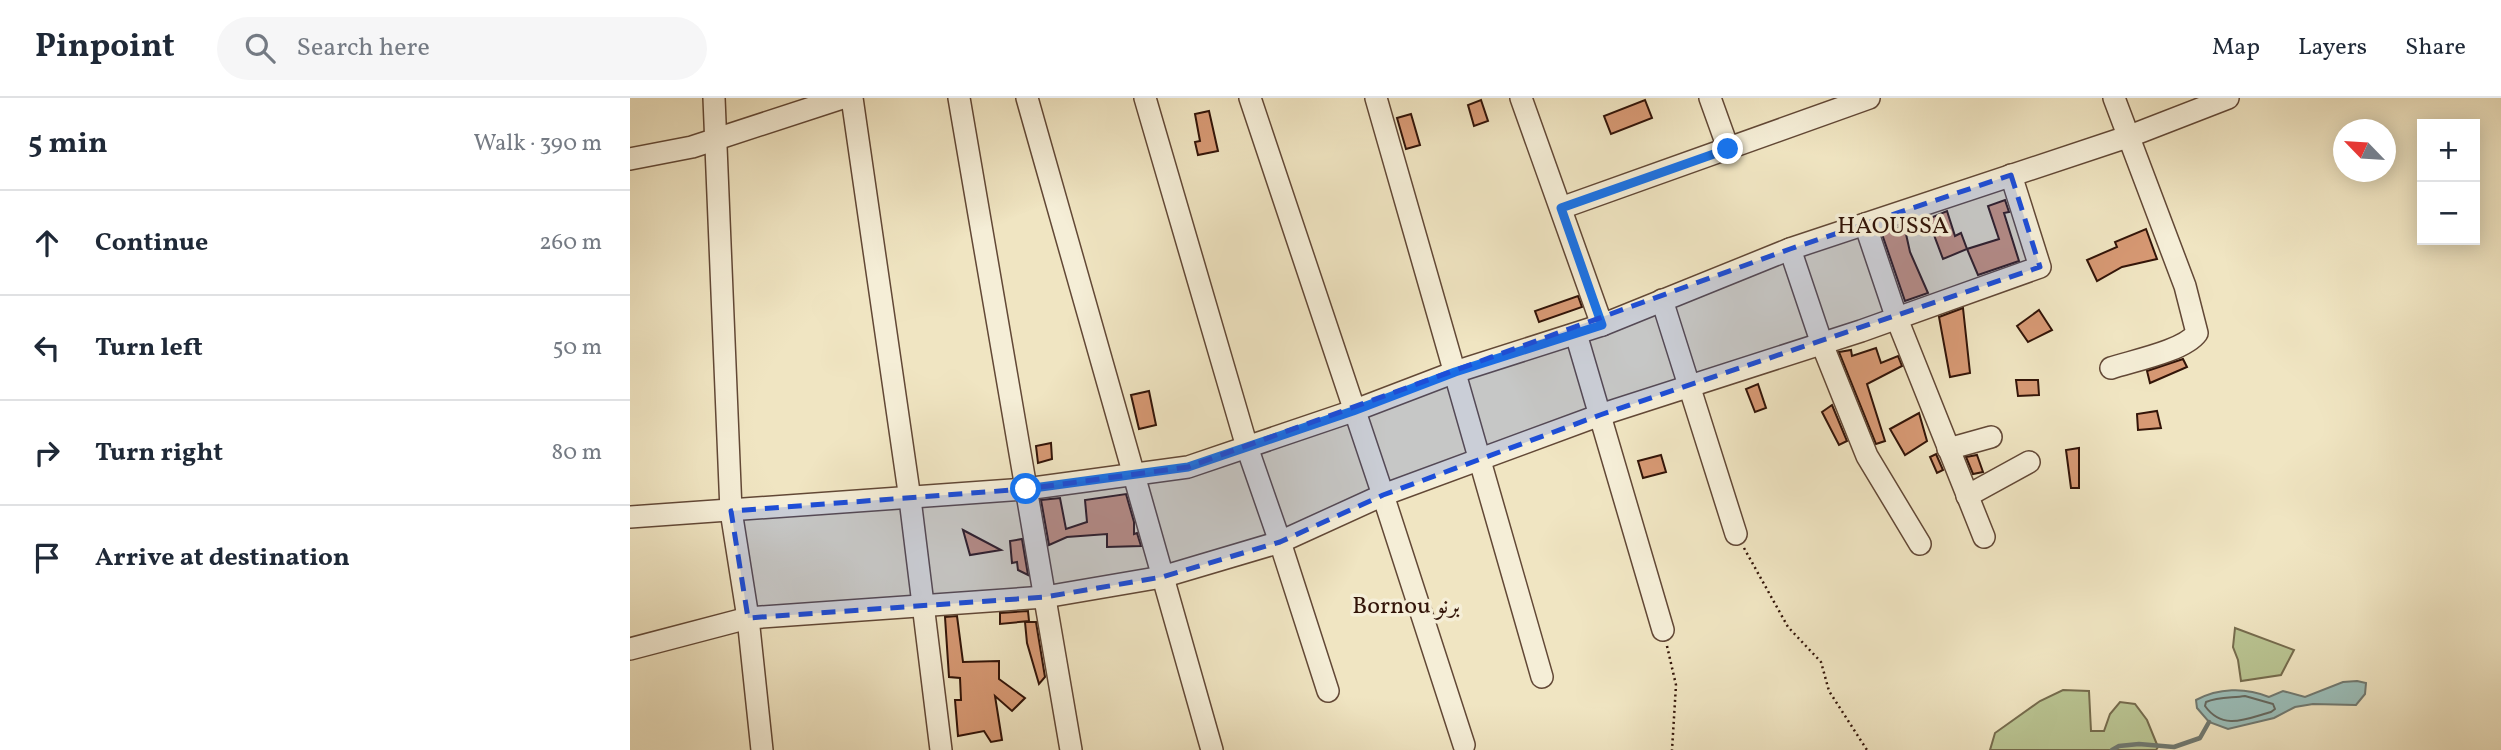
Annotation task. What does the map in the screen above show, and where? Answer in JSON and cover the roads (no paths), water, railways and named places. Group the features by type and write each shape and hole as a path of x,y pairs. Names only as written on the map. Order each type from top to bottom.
{"street":[{"path":"714,98 731,511 748,618 762,750"},
{"path":"630,159 715,140 842,98"},
{"path":"852,98 910,499 941,750"},
{"path":"959,98 1071,750"},
{"path":"1027,98 1212,750"},
{"path":"1145,98 1247,447 1328,691"},
{"path":"1250,98 1353,411 1384,495 1464,745"},
{"path":"1376,98 1542,677"},
{"path":"1521,98 1602,325"},
{"path":"1710,98 1728,149"},
{"path":"1561,208 1728,149 1830,105 1870,98"},
{"path":"2111,368 2180,346 2196,333 2185,286 2114,98"},
{"path":"630,517 1026,489 1188,467 1353,411 1455,372 1602,325 1790,249 2130,136 2228,98"},
{"path":"630,649 748,618 1045,597 1162,577 1280,542 1384,495 1600,415 1822,344 2040,267 2011,174"},
{"path":"1865,224 1896,319 1984,537"},
{"path":"1790,249 1822,344 1867,456 1920,544"},
{"path":"1662,300 1736,534"},
{"path":"1576,334 1662,630"},
{"path":"1948,449 1991,437"},
{"path":"1968,496 2029,462"}],"water":[{"path":"2343,682 2366,683 2365,694 2356,705 2313,704 2295,707 2274,718 2228,729 2209,722 2197,708 2196,700 2222,691 2241,690 2269,697 2283,691 2305,697"}],"waterway":[{"path":"2112,750 2119,746 2139,744 2174,747 2200,738 2209,722"}],"district":[{"name":"HAOUSSA","path":"1893,225"},
{"name":"Bornou برنو","path":"1406,605"}]}
